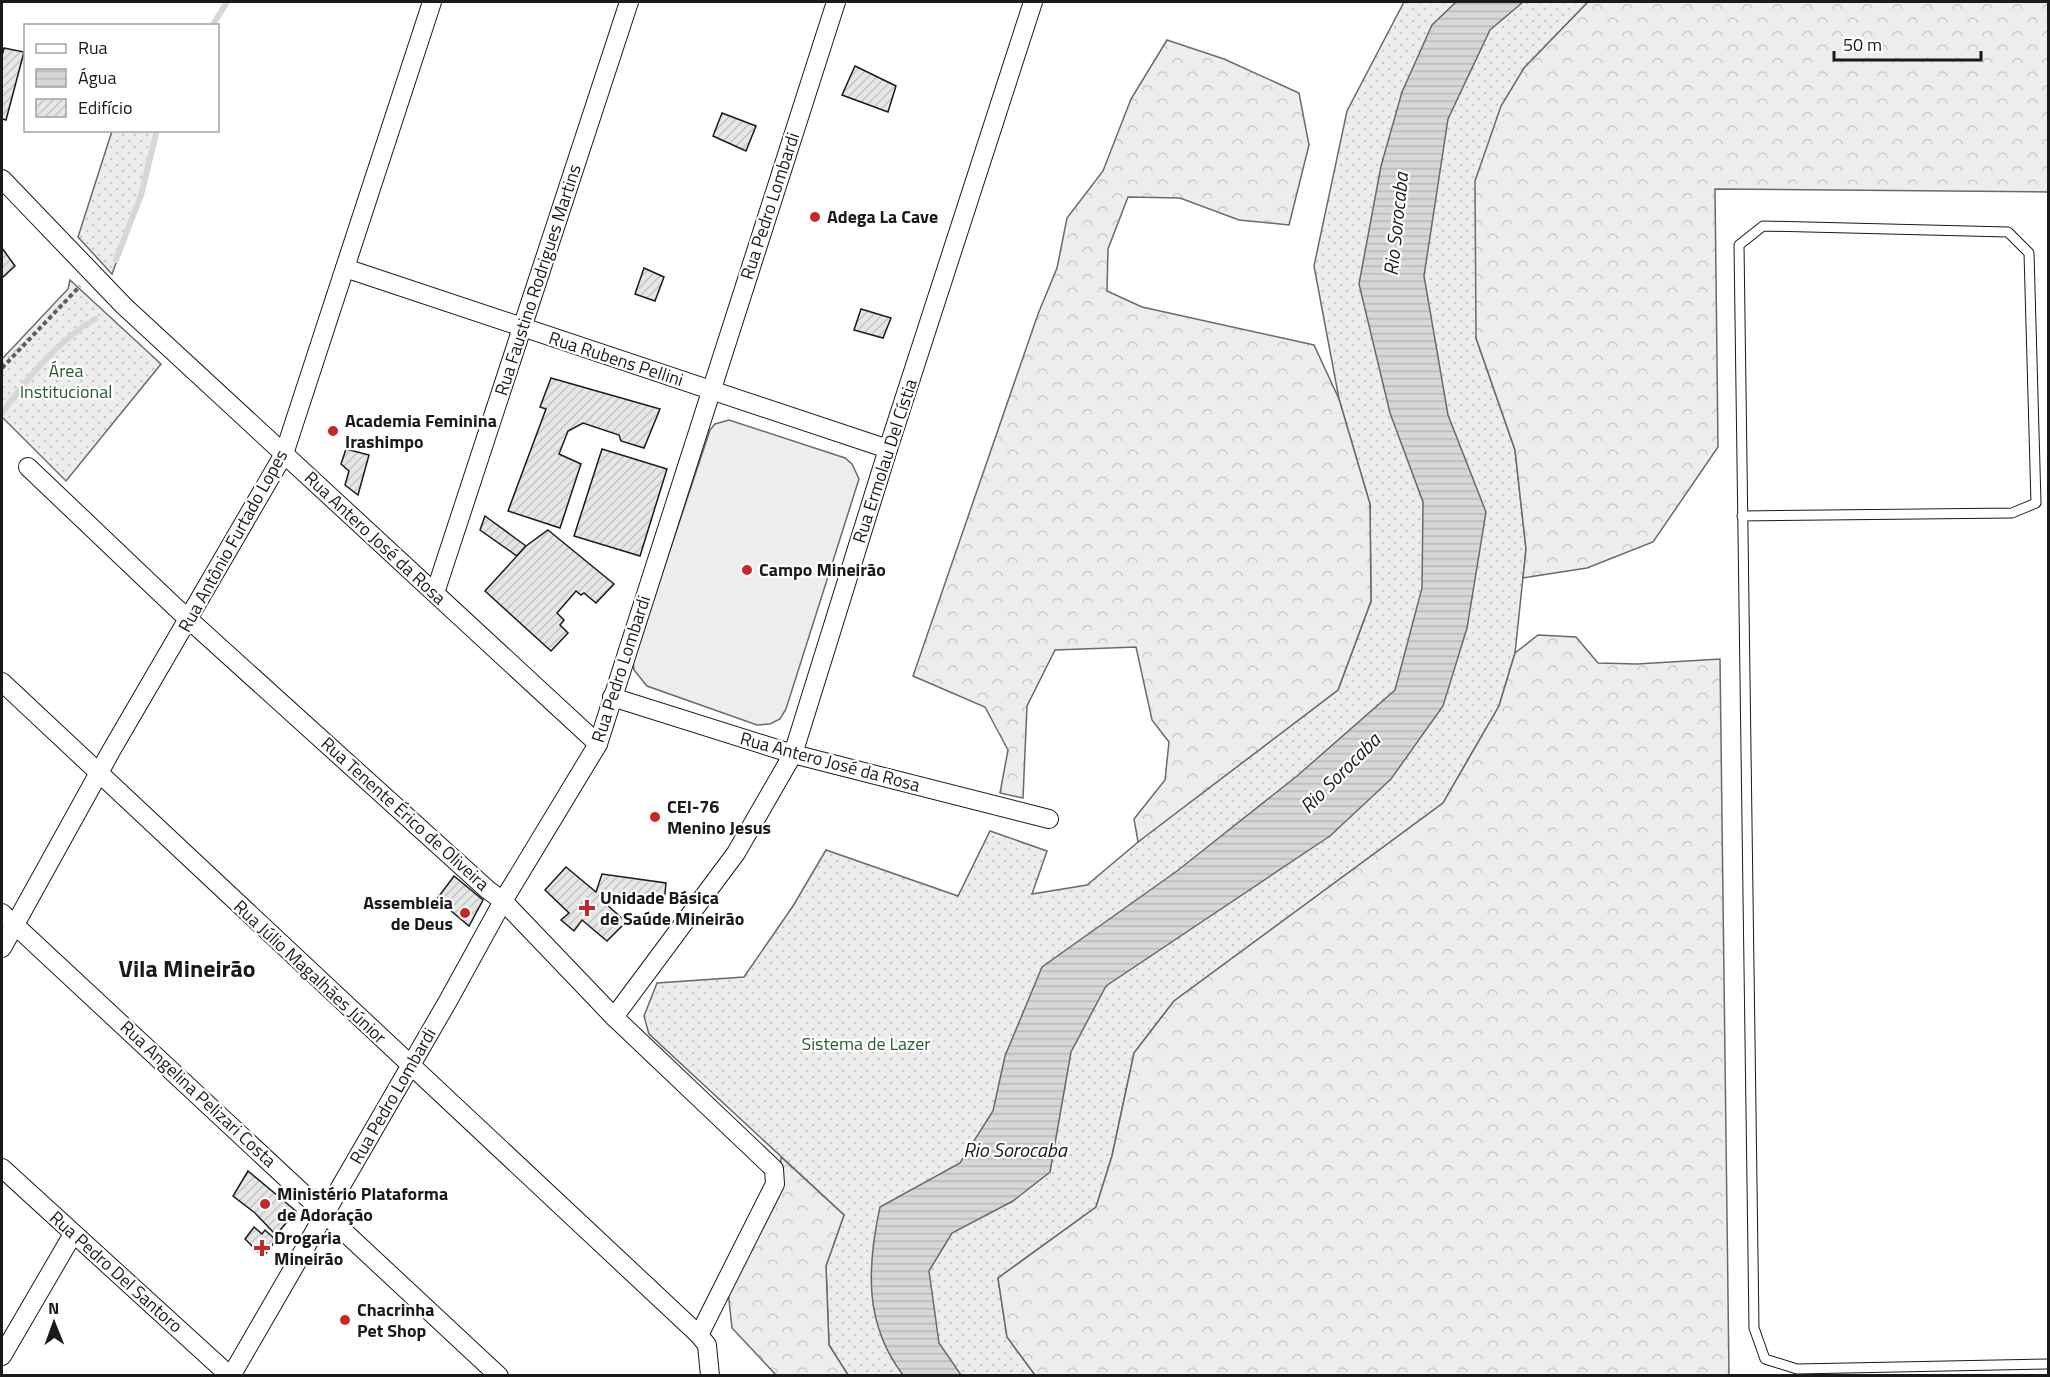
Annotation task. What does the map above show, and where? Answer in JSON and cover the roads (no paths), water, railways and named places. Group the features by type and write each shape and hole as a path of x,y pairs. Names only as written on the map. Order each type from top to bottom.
{"street":[{"name":"Rua Antônio Furtado Lopes","path":"2,948 8,918 99,773 284,454 432,2"},
{"name":"Rua Faustino Rodrigues Martins","path":"435,593 629,2"},
{"name":"Rua Pedro Lombardi","path":"231,1376 411,1066 503,901 598,744 836,2"},
{"name":"Rua Ermolau Del Cístia","path":"614,1017 736,854 793,754 888,449 1033,2"},
{"name":"Rua Antero José da Rosa","path":"2,179 124,306 598,744"},
{"name":"Rua Rubens Pellini","path":"345,268 888,449"},
{"name":"Rua Tenente Érico de Oliveira","path":"28,467 189,618 479,882 503,901 614,1017 774,1168 775,1184 699,1335"},
{"name":"Rua Júlio Magalhães Júnior","path":"2,682 699,1335"},
{"name":"Rua Antero José da Rosa","path":"612,697 793,754 1049,819"},
{"name":"Rua Angelina Pelizari Costa","path":"8,918 499,1376"},
{"name":"Rua Pedro Del Santoro","path":"2,1168 231,1376"},
{"path":"2,1356 73,1234"},
{"path":"699,1335 707,1345 710,1376"}],"lane":[{"path":"1742,516 2012,513 2036,502 2029,254 2008,232 1762,226 1739,245 1742,516 1754,1328 1766,1359 1797,1369 2049,1364"}],"water":[{"name":"Rio Sorocaba","path":"1456,2 1523,2 1490,30 1448,119 1424,276 1448,415 1486,512 1467,628 1443,706 1391,779 1330,836 1106,986 1071,1052 1050,1172 1013,1201 952,1233 929,1271 939,1343 961,1375 903,1375 890,1356 881,1336 872,1294 873,1251 880,1207 960,1163 993,1111 1005,1056 1042,967 1177,871 1297,776 1395,690 1422,588 1423,502 1390,413 1359,284 1381,166 1402,92 1432,25"}],"waterway":[{"path":"213,24 227,2"},
{"path":"116,260 141,195 157,132"},
{"path":"2,413 56,349 95,319"}],"place":[{"name":"Adega La Cave","path":"815,217"},
{"name":"Academia Feminina Irashimpo","path":"333,431"},
{"name":"Campo Mineirão","path":"747,570"},
{"name":"CEI-76 Menino Jesus","path":"655,817"},
{"name":"Unidade Básica de Saúde Mineirão","path":"587,908"},
{"name":"Assembleia de Deus","path":"465,913"},
{"name":"Ministério Plataforma de Adoração","path":"265,1204"},
{"name":"Drogaria Mineirão","path":"262,1248"},
{"name":"Chacrinha Pet Shop","path":"345,1320"}],"district":[{"name":"Vila Mineirão","path":"187,969"}],"park label":[{"name":"Área Institucional","path":"66,382"},
{"name":"Sistema de Lazer","path":"866,1044"}]}
